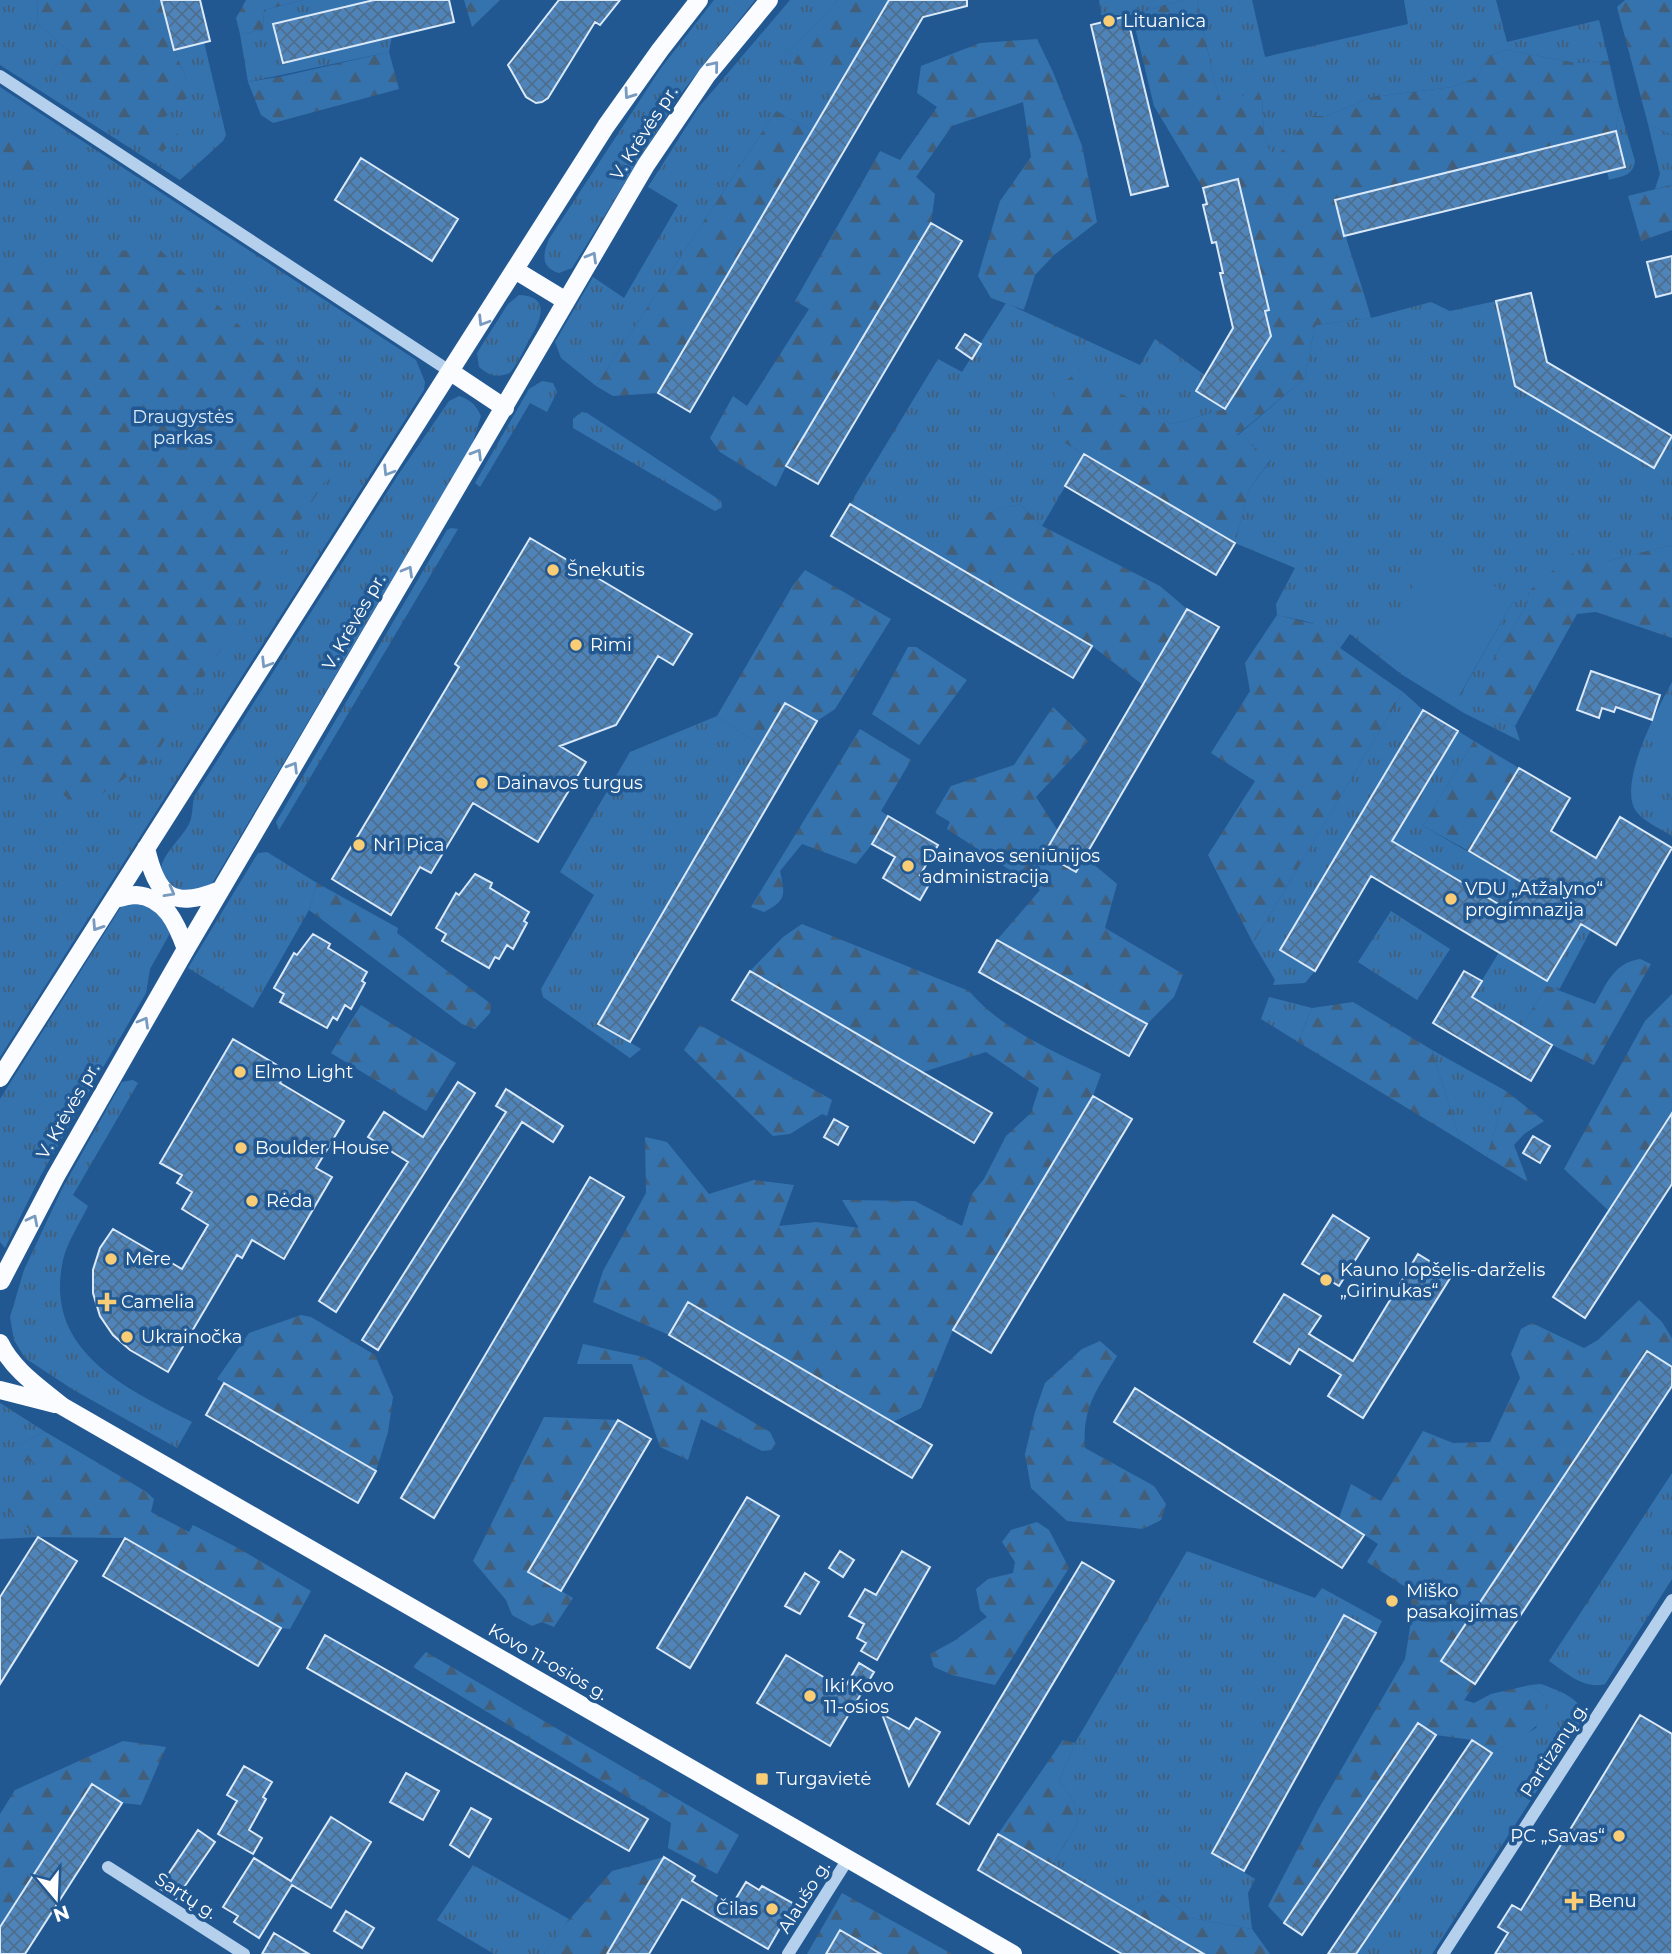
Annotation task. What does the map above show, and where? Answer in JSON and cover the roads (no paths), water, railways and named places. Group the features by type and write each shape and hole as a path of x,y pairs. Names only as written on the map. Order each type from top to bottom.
{"main road":[{"name":"V. Krėvės pr.","path":"0,1078 606,126 699,0"},
{"name":"V. Krėvės pr.","path":"0,1282 55,1176 220,890 646,165 707,75 769,0"},
{"path":"515,270 566,301"},
{"path":"451,372 505,408"},
{"path":"146,848 159,886 172,896 184,899 200,898 220,890"},
{"path":"114,899 136,895 163,907 175,921 186,949"},
{"name":"Kovo 11-osios g.","path":"0,1343 13,1364 61,1406 1013,1954"},
{"name":"Kovo 11-osios g.","path":"0,1390 61,1406"}],"street":[{"path":"0,76 451,372"},
{"name":"Partizanų g.","path":"1443,1954 1672,1600"},
{"name":"Alaušo g.","path":"789,1954 848,1859"},
{"name":"Sartų g.","path":"108,1867 244,1954"}],"place":[{"name":"Lituanica","path":"1109,21"},
{"name":"Šnekutis","path":"553,570"},
{"name":"Rimi","path":"576,645"},
{"name":"Dainavos turgus","path":"482,783"},
{"name":"Nr1 Pica","path":"359,845"},
{"name":"Dainavos seniūnijos administracija","path":"908,866"},
{"name":"VDU „Atžalyno“ progimnazija","path":"1451,899"},
{"name":"Elmo Light","path":"240,1072"},
{"name":"Boulder House","path":"241,1148"},
{"name":"Rėda","path":"252,1201"},
{"name":"Mere","path":"111,1259"},
{"name":"Kauno lopšelis-darželis „Girinukas“","path":"1326,1280"},
{"name":"Camelia","path":"107,1302"},
{"name":"Ukrainočka","path":"127,1337"},
{"name":"Miško pasakojimas","path":"1392,1601"},
{"name":"Iki Kovo 11-osios","path":"810,1696"},
{"name":"Turgavietė","path":"762,1779"},
{"name":"PC „Savas“","path":"1619,1836"},
{"name":"Benu","path":"1574,1901"},
{"name":"Čilas","path":"772,1909"}],"park label":[{"name":"Draugystės parkas","path":"183,427"}]}
